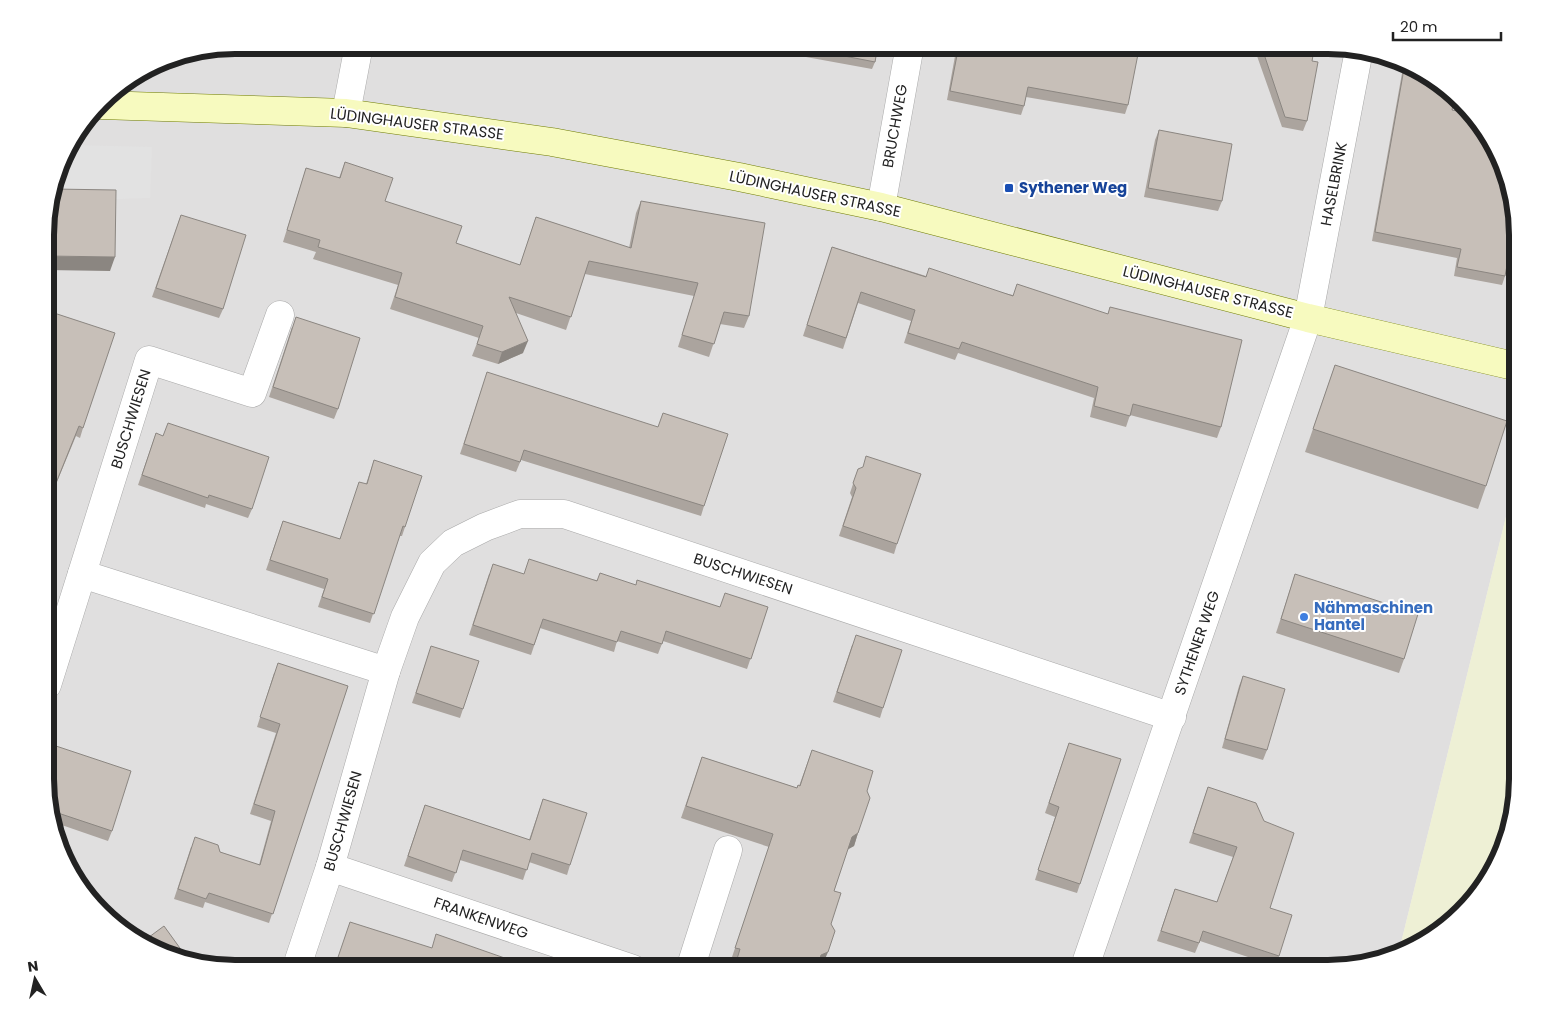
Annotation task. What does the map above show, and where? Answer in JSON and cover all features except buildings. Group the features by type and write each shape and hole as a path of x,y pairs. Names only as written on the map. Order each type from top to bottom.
{"street":[{"path":"346,112 357,54"},
{"name":"BRUCHWEG","path":"881,207 908,54"},
{"name":"HASELBRINK","path":"1308,318 1358,56"},
{"name":"LÜDINGHAUSER STRASSE","path":"109,105 346,112 552,142 739,177 881,207 1308,318 1509,365"},
{"name":"BUSCHWIESEN","path":"54,663 149,360 252,393 280,315"},
{"name":"SYTHENER WEG","path":"1087,960 1308,318"},
{"name":"BUSCHWIESEN","path":"299,960 330,867 386,671 405,617 432,563 453,543 520,514 564,514 1172,717"},
{"path":"82,574 386,671"},
{"path":"693,960 728,850"},
{"name":"FRANKENWEG","path":"330,867 606,960"}],"shaded area":[{"path":"223,54 1340,54 1386,63 1408,72 1429,84 1456,107 1479,134 1491,155 1500,177 1509,223 1509,505 1401,945 1363,957 1340,960 211,959 177,951 155,942 134,930 107,907 84,880 72,859 63,837 57,814 54,791 54,223 57,200 63,177 72,155 84,134 107,107 134,84 155,72 177,63 200,57"},
{"path":"77,145 152,147 150,198 58,201 63,177"}],"green space":[{"path":"1509,505 1509,791 1506,814 1500,837 1491,859 1472,889 1438,923 1419,936 1401,945"}],"place":[{"name":"Sythener Weg","path":"1009,188"},
{"name":"Nähmaschinen Hantel","path":"1304,617"}]}
